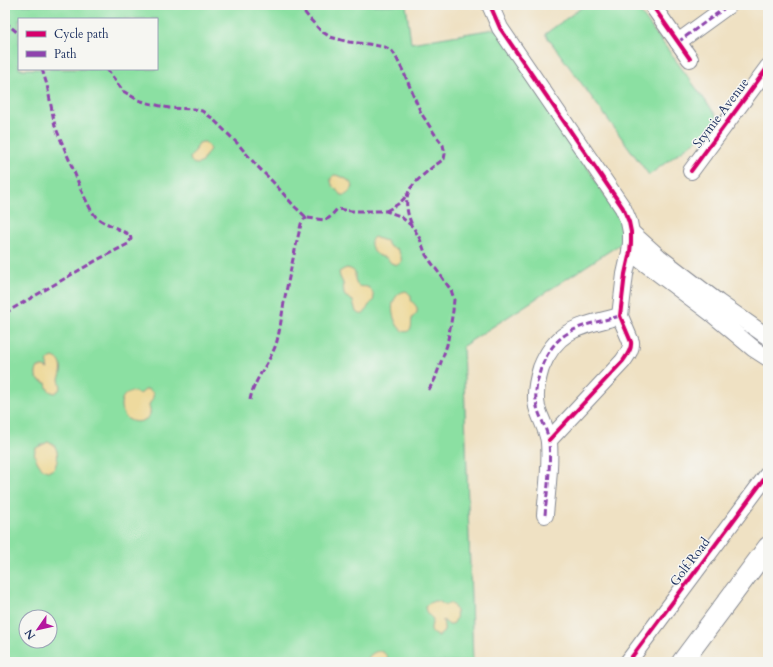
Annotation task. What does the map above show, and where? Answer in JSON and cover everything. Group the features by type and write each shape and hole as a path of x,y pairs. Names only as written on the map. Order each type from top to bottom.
{"main road":[{"path":"682,662 768,547"}],"street":[{"path":"490,5 492,13 500,28 623,208 629,222 631,232 630,252 625,274 620,316 632,346 623,361 549,440"},
{"path":"652,5 690,59"},
{"path":"678,42 729,5"},
{"name":"Stymie Avenue","path":"691,170 768,68"},
{"path":"631,232 659,258 768,337"},
{"path":"630,252 711,313 754,349 768,358"},
{"path":"545,515 549,466 549,440 537,407 535,394 537,380 546,357 562,336 578,327 620,316"},
{"name":"Golf Road","path":"628,662 768,474"}],"green space":[{"path":"5,5 406,5 411,43 500,28 631,237 463,346 473,662 5,662"},
{"path":"585,5 635,5 721,122 649,175 545,34"}],"sand":[{"path":"205,142 210,149 201,163 194,164 191,162 190,158 199,143"},
{"path":"334,175 345,178 352,184 353,187 349,193 342,195 338,192 331,182 331,178"},
{"path":"374,237 386,241 390,247 397,249 401,258 401,262 399,264 397,265 391,263 387,258 377,255 371,244"},
{"path":"347,268 353,270 356,283 358,285 369,288 373,294 373,300 363,314 356,312 353,301 344,294 343,283 339,272"},
{"path":"406,291 410,295 411,300 416,306 417,310 412,319 411,328 407,332 399,328 392,309 396,297 400,293"},
{"path":"53,357 59,361 61,366 59,379 61,387 55,393 50,391 46,383 40,381 36,375 38,367 48,369 47,365 49,359"},
{"path":"147,389 152,392 153,398 149,405 150,414 147,419 138,422 126,418 122,411 121,404 123,398 130,392 140,394"},
{"path":"48,442 55,446 57,452 56,464 53,469 49,471 44,469 38,463 35,457 36,448"},
{"path":"434,601 440,602 445,606 448,603 452,604 456,612 456,618 452,625 449,625 443,620 444,631 438,636 431,632 433,619 427,613 426,609 426,605"},
{"path":"379,651 386,655 388,662 366,662 371,655"}],"marked path":[{"path":"299,5 320,30 330,37 349,42 385,47 391,50 404,73 421,113 443,145 445,154 444,159 419,179 409,191 407,204 412,225"},
{"path":"678,42 729,5"},
{"path":"5,22 18,33"},
{"path":"5,313 97,260 128,244 131,239 130,235 96,217 91,210 55,126 47,85 42,70"},
{"path":"108,70 123,91 138,100 169,108 194,109 202,111 212,118 307,218 325,220 329,218 337,209 351,211 386,211 400,216 413,227 420,239 426,255 451,290 454,299 447,345 435,379 428,391"},
{"path":"386,211 401,202 407,194"},
{"path":"250,400 255,384 271,356 277,341 301,224 304,219 307,218"},
{"path":"545,515 550,460 549,442 546,429 538,411 536,402 536,388 541,368 547,354 563,336 583,326 620,316"}],"cycle path":[{"path":"490,5 500,28 623,208 629,222 631,232 630,252 625,274 620,316 631,342 630,350 623,361 549,440"},
{"path":"652,5 690,59"},
{"path":"691,171 768,67"},
{"path":"628,662 768,474"}]}
